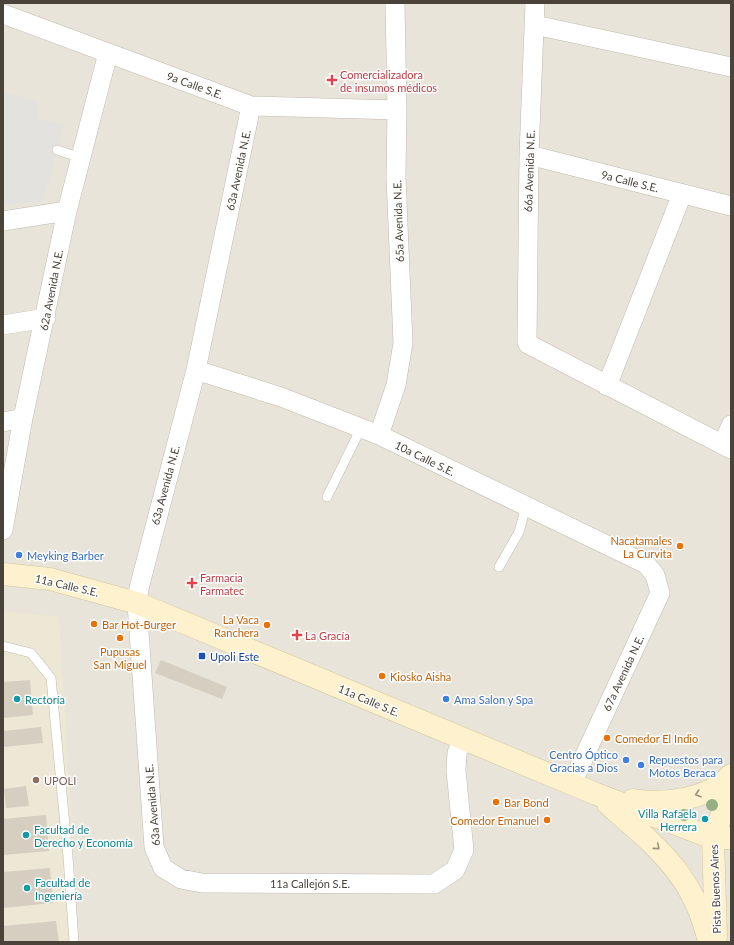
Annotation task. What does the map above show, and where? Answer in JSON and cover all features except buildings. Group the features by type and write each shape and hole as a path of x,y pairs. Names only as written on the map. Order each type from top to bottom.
{"street":[{"name":"65a Avenida N.E.","path":"379,435 396,385 403,343 396,177 397,110 395,3"},
{"name":"66a Avenida N.E.","path":"535,3 529,155 526,339 528,344 607,386"},
{"name":"9a Calle S.E.","path":"3,14 251,106 397,110"},
{"path":"535,25 731,67"},
{"name":"62a Avenida N.E.","path":"3,530 23,418 46,318 66,211 108,53"},
{"name":"63a Avenida N.E.","path":"163,868 154,847 137,604 139,588 196,370 251,106"},
{"name":"9a Calle S.E.","path":"529,155 731,206"},
{"path":"682,194 607,386 727,447 731,425"},
{"path":"3,221 66,211"},
{"path":"3,324 46,318"},
{"name":"10a Calle S.E.","path":"196,370 281,397 379,435 646,564"},
{"path":"3,422 23,418"},
{"name":"67a Avenida N.E.","path":"572,783 660,592 655,575 646,564"},
{"name":"11a Calle S.E.","path":"3,574 50,579 137,604 596,794 722,838"},
{"name":"11a Callejón S.E.","path":"163,868 181,879 210,883 434,884 455,870 464,850 456,771 457,753 463,739"},
{"path":"596,794 652,803 665,803 699,794 720,785 731,775"},
{"name":"Pista Buenos Aires","path":"716,942 722,838 731,790"},
{"path":"596,794 662,852 679,873 704,920 709,942"}],"lane":[{"path":"58,150 81,158"},
{"path":"327,497 361,428"},
{"path":"499,567 519,532 526,506"},
{"path":"3,646 31,653 51,678 68,857 74,942"}],"shaded area":[{"path":"3,3 731,3 731,942 3,942"},
{"path":"3,91 38,102 38,118 64,126 43,201 3,205"},
{"name":"UPOLI","path":"3,611 59,617 79,942 3,942"}],"place":[{"name":"Comercializadora de insumos médicos","path":"332,80"},
{"name":"Nacatamales La Curvita","path":"680,546"},
{"name":"Meyking Barber","path":"19,555"},
{"name":"Farmacia Farmatec","path":"192,583"},
{"name":"Bar Hot-Burger","path":"94,624"},
{"name":"La Vaca Ranchera","path":"267,625"},
{"name":"La Gracía","path":"297,635"},
{"name":"Pupusas San Miguel","path":"120,638"},
{"name":"Upoli Este","path":"202,656"},
{"name":"Kiosko Aisha","path":"382,676"},
{"name":"Rectoría","path":"17,699"},
{"name":"Ama Salon y Spa","path":"446,699"},
{"name":"Comedor El Indio","path":"607,738"},
{"name":"Centro Óptico Gracias a Dios","path":"626,760"},
{"name":"Repuestos para Motos Beraca","path":"641,765"},
{"name":"UPOLI","path":"36,780"},
{"name":"Bar Bond","path":"496,802"},
{"name":"Villa Rafaela Herrera","path":"705,819"},
{"name":"Comedor Emanuel","path":"547,820"},
{"name":"Facultad de Derecho y Economía","path":"26,835"},
{"name":"Facultad de Ingeniería","path":"27,888"}]}
